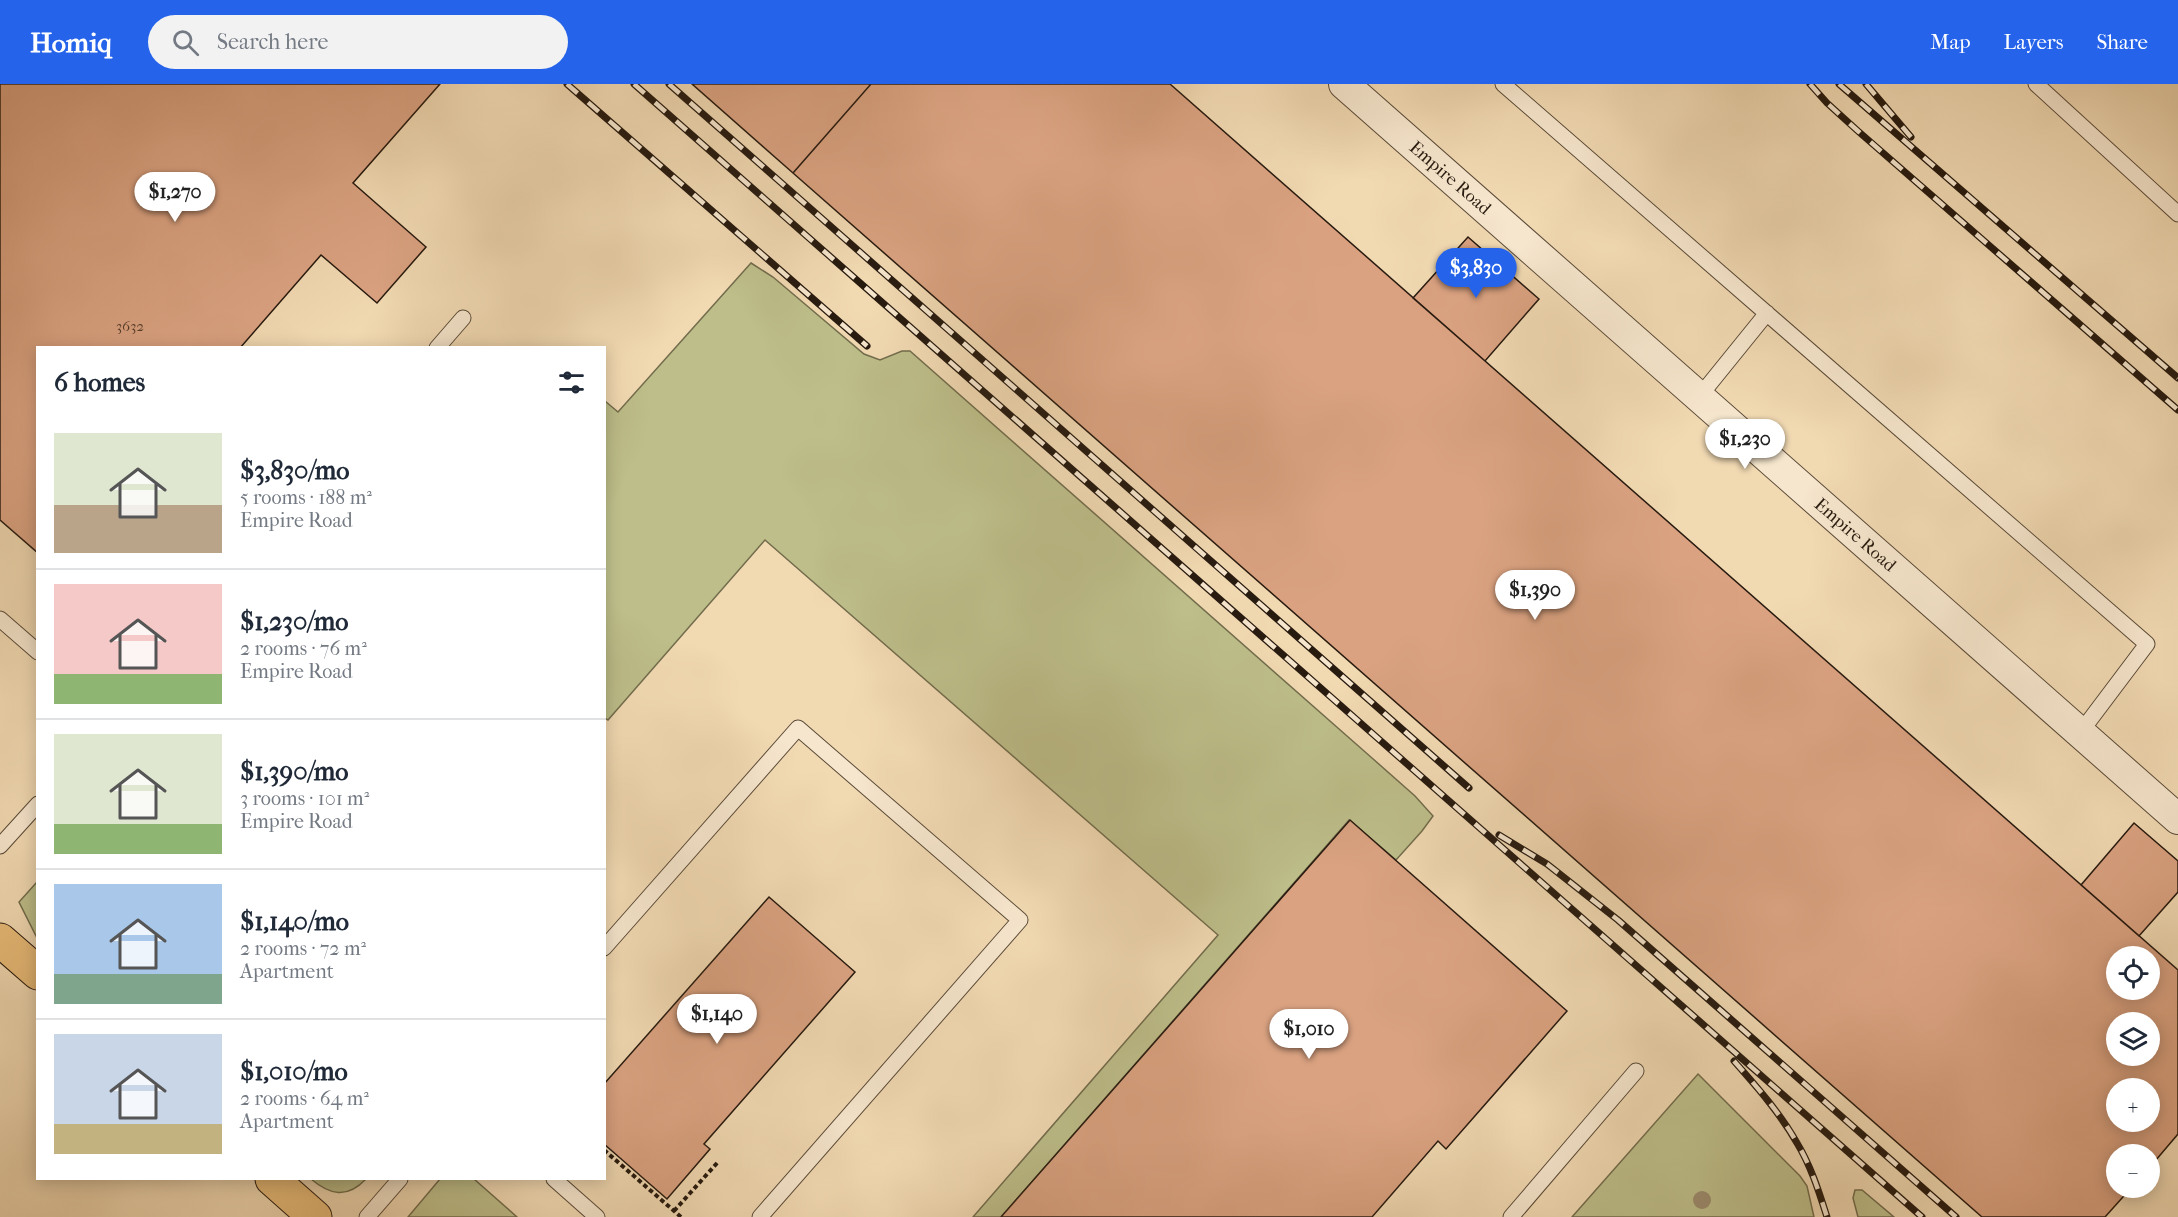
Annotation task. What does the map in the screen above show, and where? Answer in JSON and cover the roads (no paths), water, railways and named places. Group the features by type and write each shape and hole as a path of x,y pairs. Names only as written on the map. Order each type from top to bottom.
{"main road":[{"path":"0,940 36,971"},
{"path":"273,1180 315,1217"}],"street":[{"name":"Empire Road","path":"1344,84 2178,819"}],"lane":[{"path":"1503,84 2147,644 2080,733"},
{"path":"2036,84 2178,214"},
{"path":"1699,398 1767,313"},
{"path":"439,346 463,318"},
{"path":"0,619 36,650"},
{"path":"606,946 798,728 1020,920 760,1217"},
{"path":"0,846 36,806"},
{"path":"1510,1217 1636,1071"},
{"path":"367,1217 399,1180"},
{"path":"555,1180 597,1217"}],"railway":[{"path":"567,84 867,346"},
{"path":"634,84 1922,1217"},
{"path":"669,84 1469,788"},
{"path":"1810,84 1859,132 2178,410"},
{"path":"1839,84 2178,378"},
{"path":"1866,84 1911,137"},
{"path":"1499,835 1547,864 1618,920 1956,1217"},
{"path":"1734,1061 1760,1090 1797,1143 1811,1170 1827,1217"}]}
